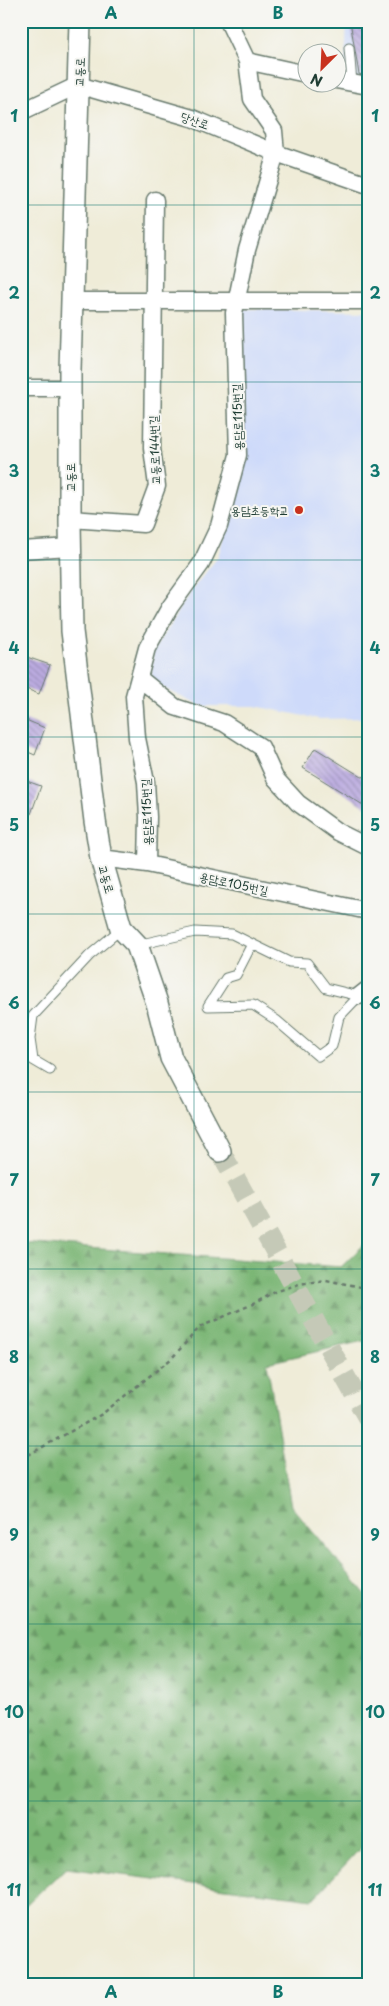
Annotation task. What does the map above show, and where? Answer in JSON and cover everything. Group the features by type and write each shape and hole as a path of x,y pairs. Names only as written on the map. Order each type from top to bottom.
{"street":[{"name":"교동로","path":"80,21 70,388 72,631 101,858 122,928 137,945 157,1002 171,1058 220,1150"},
{"name":"용담로115번길","path":"147,864 148,818 146,782 137,738 134,696 147,648 170,607 201,564 219,526 238,455 234,313 247,250 276,153 274,131 252,99 247,61 228,21"},
{"path":"247,61 296,72"},
{"path":"21,112 78,85"},
{"name":"당산로","path":"78,85 192,118 276,153 368,184"},
{"name":"교동로144번길","path":"70,519 143,524 157,486 152,448 155,200"},
{"path":"72,301 368,301"},
{"path":"21,388 70,388"},
{"path":"21,550 71,548"},
{"path":"139,678 174,707 224,723 261,747 275,778 298,803 338,832 368,847"},
{"name":"용담로105번길","path":"101,858 147,864 368,911"}],"lane":[{"path":"350,48 352,83"},
{"path":"50,1070 33,1060 30,1039 33,1016 90,955 122,928"},
{"path":"137,945 195,932 232,934 289,962 307,963 326,988 363,992"},
{"path":"252,944 236,975 226,978 208,1006 253,1004 276,1020 318,1056 332,1046 339,1017 363,992"}],"path":[{"path":"21,1459 102,1414 171,1359 200,1327 253,1304 275,1292 299,1284 326,1280 361,1287 368,1286"}],"shaded area":[{"path":"347,21 368,21 368,81 346,78"},
{"name":"용담초등학교","path":"243,309 368,311 368,718 319,719 255,706 200,706 151,682 153,651 191,591 218,557 243,464"}],"green space":[{"path":"368,1241 368,1340 267,1363 291,1506 368,1597 368,1840 313,1899 66,1868 21,1909 21,1243 341,1267"}],"building":[{"path":"350,21 368,21 368,76 359,74"},
{"path":"21,655 50,665 39,694 21,687"},
{"path":"21,718 45,728 35,755 21,749"},
{"path":"315,748 362,777 368,776 368,808 303,768"},
{"path":"21,779 41,786 31,814 21,811"}],"tunnel":[{"path":"220,1151 368,1418"}],"place":[{"name":"용담초등학교","path":"299,510"}]}
